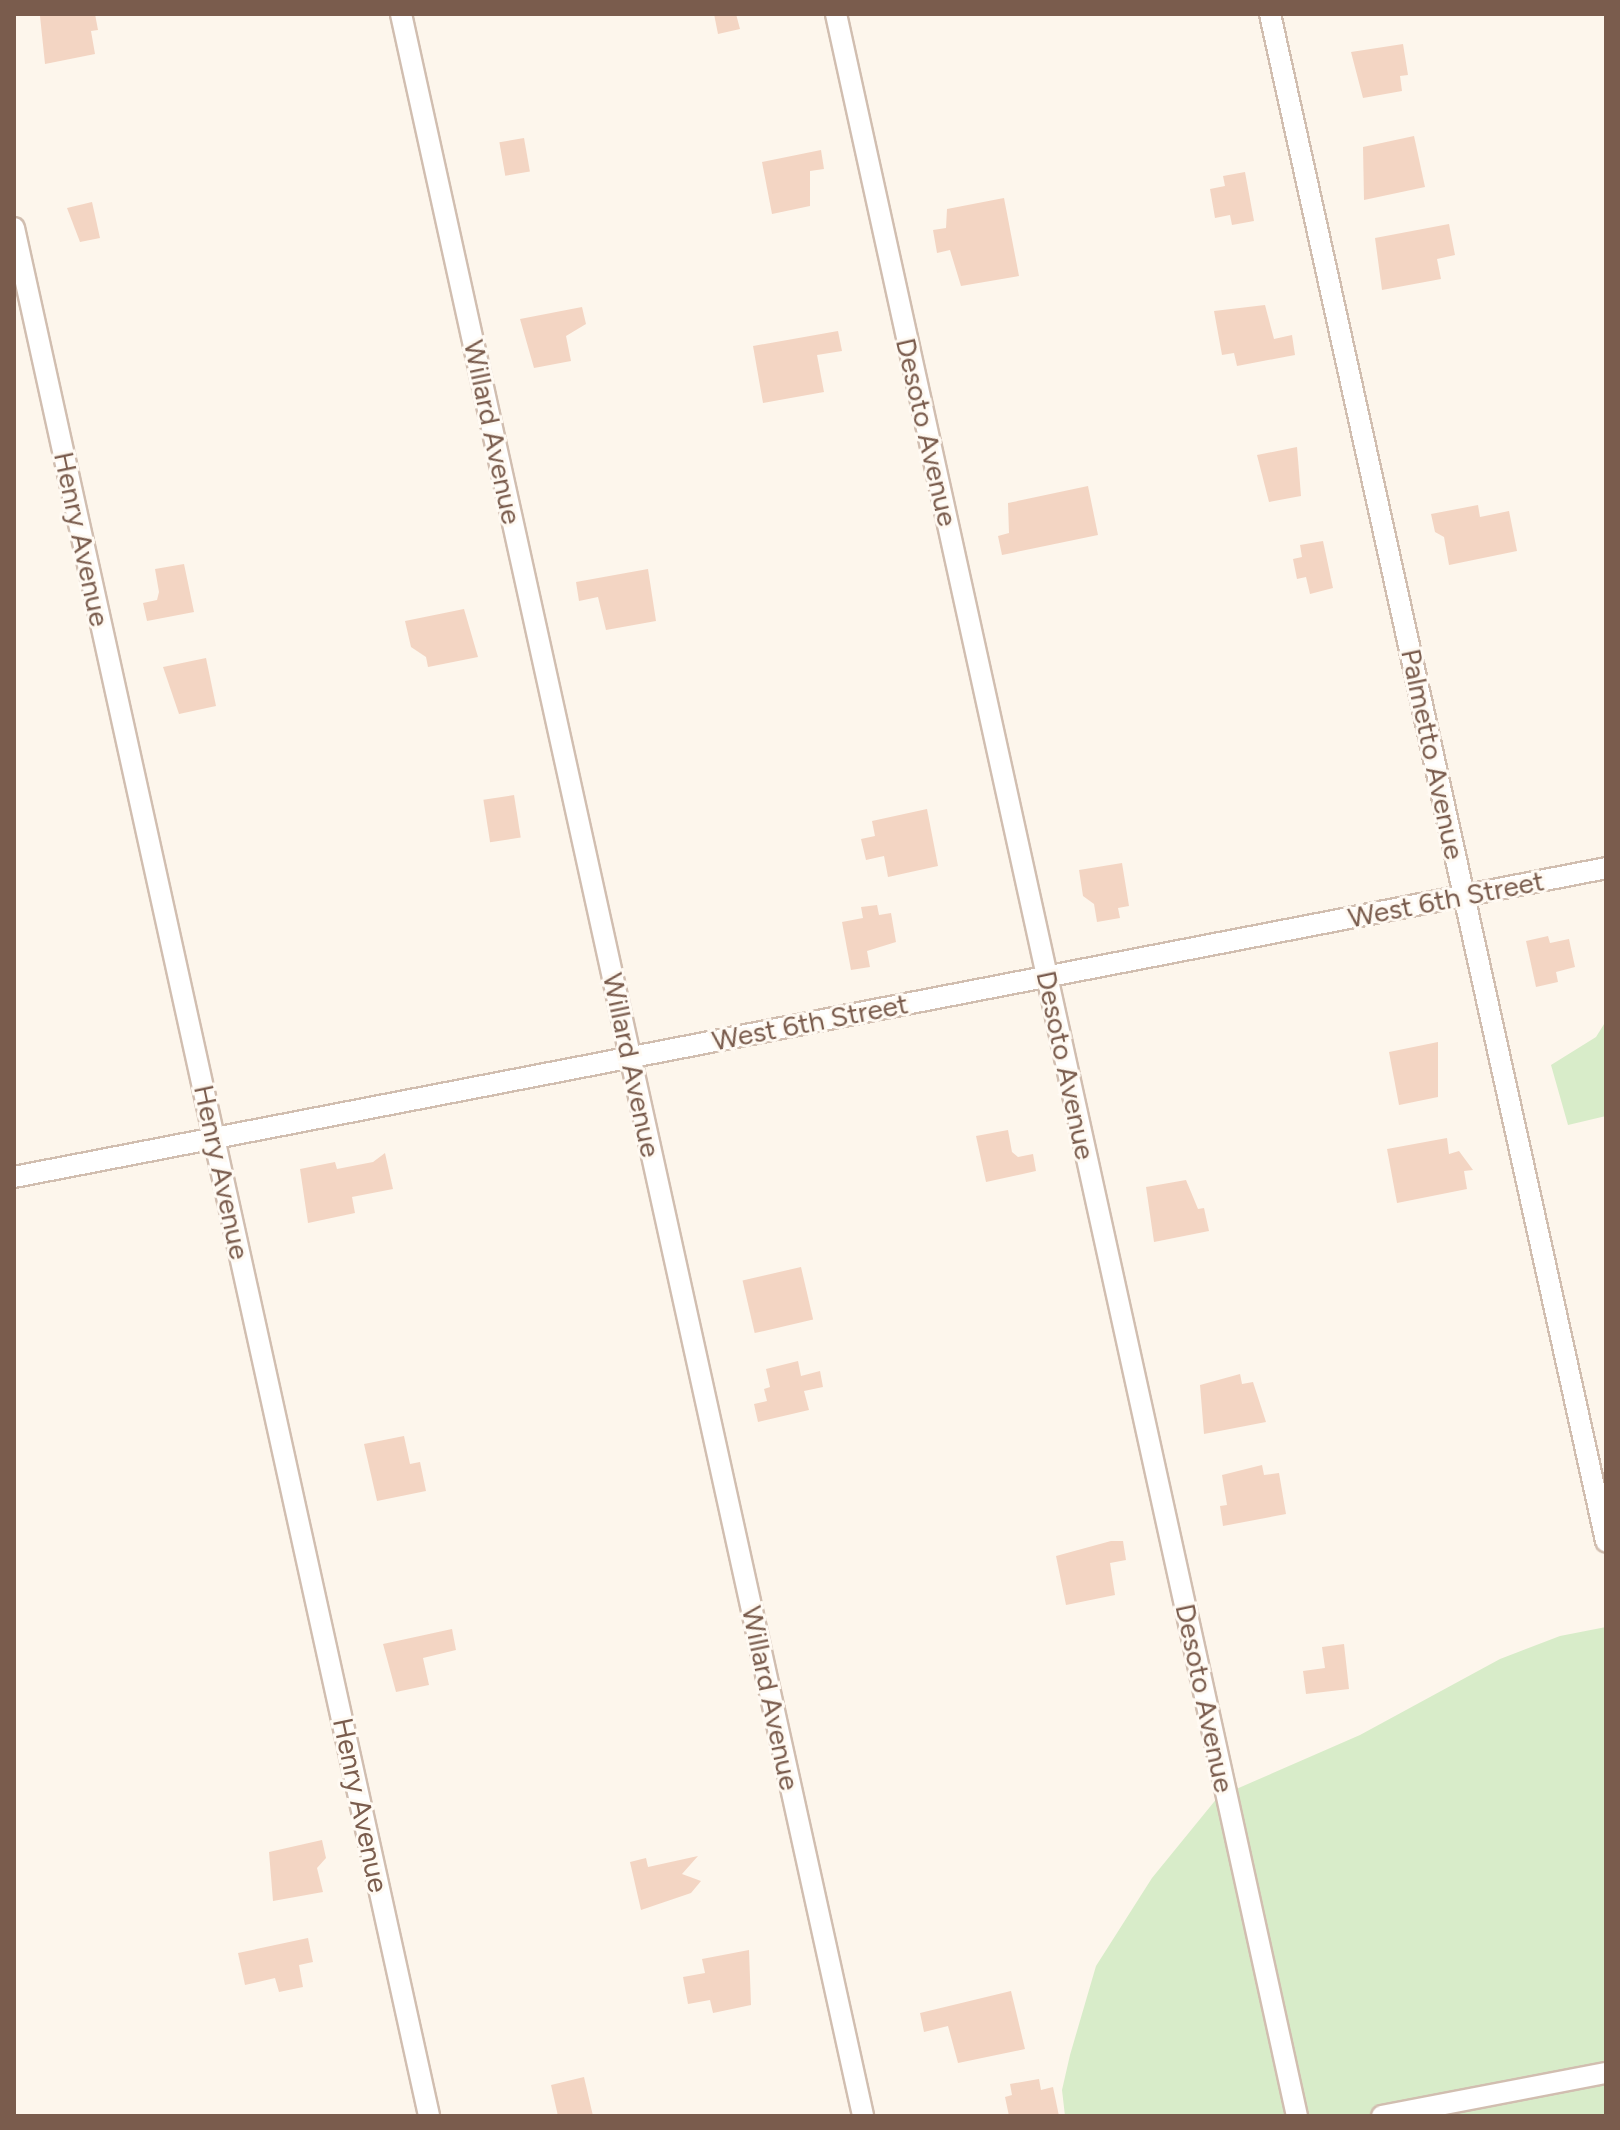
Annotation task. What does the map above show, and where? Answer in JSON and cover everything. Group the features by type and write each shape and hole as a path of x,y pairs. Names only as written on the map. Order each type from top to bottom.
{"street":[{"name":"Willard Avenue","path":"401,14 863,2116"},
{"name":"Desoto Avenue","path":"836,14 1297,2116"},
{"name":"Palmetto Avenue","path":"1270,14 1606,1541"},
{"name":"Henry Avenue","path":"14,228 429,2116"},
{"name":"West 6th Street","path":"14,1177 1606,868"},
{"path":"1382,2116 1606,2073"}],"green space":[{"path":"1606,1021 1606,1116 1568,1125 1551,1065 1596,1037"},
{"path":"1606,1627 1606,2116 1065,2116 1062,2090 1096,1966 1152,1878 1218,1797 1360,1735 1500,1659 1560,1636"}],"building":[{"path":"95,14 98,30 91,31 95,54 45,64 40,16"},
{"path":"714,14 736,14 740,29 718,34"},
{"path":"1403,44 1408,75 1400,76 1402,91 1363,98 1351,52"},
{"path":"1414,136 1425,187 1364,200 1363,147"},
{"path":"524,138 530,171 505,176 499,142"},
{"path":"821,150 824,169 810,171 810,206 772,214 762,162"},
{"path":"1245,172 1254,221 1232,225 1230,215 1215,218 1210,189 1225,186 1223,176"},
{"path":"1004,198 1019,276 961,286 950,250 937,253 933,230 946,228 947,209"},
{"path":"92,202 100,238 80,242 67,208"},
{"path":"1449,224 1455,255 1437,259 1441,279 1382,290 1375,238"},
{"path":"1265,305 1274,339 1292,335 1295,355 1237,366 1234,353 1222,355 1214,311"},
{"path":"582,307 586,324 566,336 571,361 534,368 520,319"},
{"path":"838,331 842,351 817,355 824,392 763,403 753,346"},
{"path":"1297,447 1301,496 1269,502 1257,455"},
{"path":"1088,486 1098,535 1002,555 998,536 1009,533 1008,503"},
{"path":"1478,505 1480,517 1509,511 1517,551 1449,565 1444,537 1435,532 1431,514"},
{"path":"1323,541 1333,588 1310,594 1306,577 1297,579 1293,559 1302,557 1300,545"},
{"path":"184,564 194,612 147,621 143,603 157,600 159,592 155,569"},
{"path":"648,569 656,621 606,630 598,597 579,601 576,582"},
{"path":"464,609 478,657 428,667 426,657 411,647 405,621"},
{"path":"206,658 216,706 179,714 163,667"},
{"path":"514,795 521,837 490,842 483,800"},
{"path":"927,809 938,866 888,877 884,856 866,860 861,839 875,836 872,821"},
{"path":"1122,863 1129,906 1118,908 1120,918 1097,922 1094,904 1083,896 1079,870"},
{"path":"877,905 879,915 891,913 896,942 867,951 870,967 851,970 842,922 863,918 861,907"},
{"path":"1548,936 1550,943 1569,939 1575,967 1556,972 1558,982 1536,987 1526,941"},
{"path":"1438,1042 1438,1097 1399,1105 1389,1052"},
{"path":"1008,1130 1012,1152 1018,1157 1033,1154 1036,1171 986,1182 976,1136"},
{"path":"1447,1138 1449,1154 1459,1151 1473,1170 1464,1171 1467,1189 1397,1203 1387,1149"},
{"path":"385,1153 393,1189 352,1197 355,1213 308,1223 300,1169 335,1162 337,1169 373,1162"},
{"path":"1186,1180 1198,1209 1204,1208 1209,1231 1154,1242 1146,1187"},
{"path":"801,1267 813,1320 755,1333 743,1280"},
{"path":"798,1361 801,1376 820,1371 823,1387 804,1391 809,1410 758,1422 754,1404 767,1401 764,1389 770,1387 766,1369"},
{"path":"1240,1374 1242,1384 1253,1382 1266,1422 1204,1434 1200,1385"},
{"path":"404,1436 410,1464 420,1462 426,1491 377,1501 364,1444"},
{"path":"1262,1465 1264,1475 1279,1473 1286,1514 1223,1526 1220,1506 1227,1505 1222,1475"},
{"path":"1111,1541 1123,1541 1126,1560 1110,1563 1115,1595 1066,1605 1056,1556"},
{"path":"452,1629 456,1650 423,1658 429,1685 396,1692 383,1644"},
{"path":"1344,1644 1349,1689 1306,1694 1303,1671 1325,1668 1322,1647"},
{"path":"322,1840 326,1858 317,1868 323,1892 273,1901 269,1852"},
{"path":"698,1856 682,1874 701,1881 691,1893 641,1910 630,1862 646,1858 648,1867"},
{"path":"308,1938 313,1962 299,1965 303,1987 279,1992 275,1978 245,1985 238,1953"},
{"path":"749,1950 751,2005 713,2013 710,2000 688,2004 683,1977 705,1973 702,1959"},
{"path":"1011,1991 1025,2049 958,2063 948,2026 924,2032 920,2013"},
{"path":"584,2077 593,2116 558,2116 551,2085"},
{"path":"1039,2079 1041,2090 1053,2087 1059,2116 1009,2116 1005,2097 1012,2095 1010,2084"}]}
